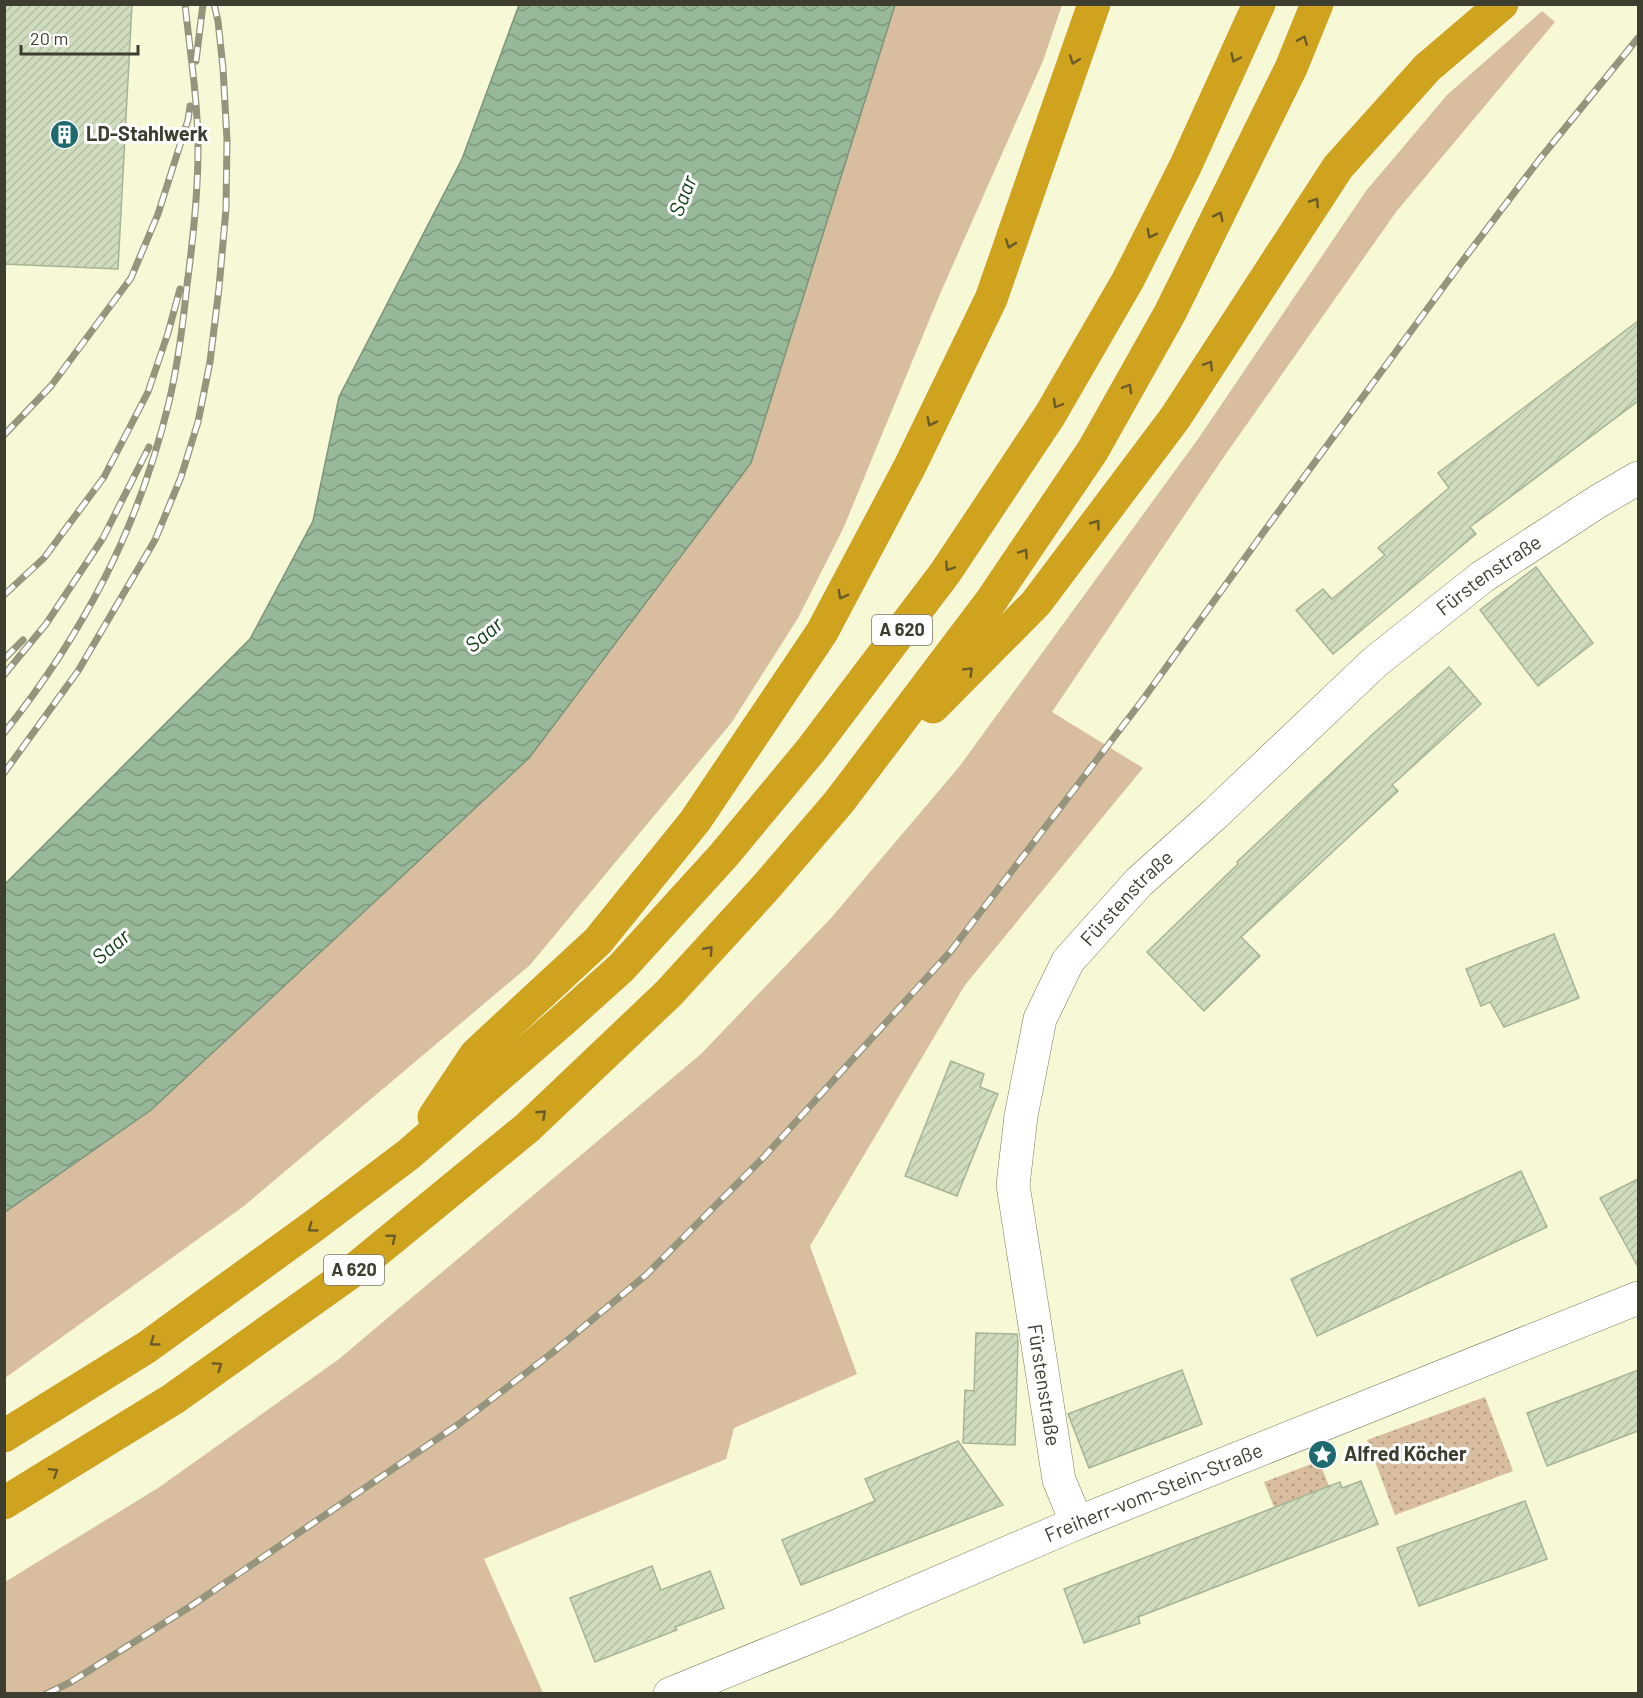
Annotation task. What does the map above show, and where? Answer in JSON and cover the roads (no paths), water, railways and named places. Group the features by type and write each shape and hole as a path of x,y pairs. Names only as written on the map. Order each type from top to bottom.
{"highway":[{"path":"409,1154 476,1054 598,941 695,821 822,632 910,466 991,299 1094,4"},
{"name":"A 620","path":"4,1436 147,1347 315,1226 409,1154 621,968 723,856 803,759 945,573 1050,415 1128,280 1185,167 1259,4"},
{"name":"A 620","path":"4,1503 173,1399 350,1273 527,1128 669,993 766,887 839,802 991,602 1093,450 1170,313 1201,252 1291,68 1317,4"},
{"path":"839,802 1036,603 1175,418 1338,167 1427,68 1502,4"}],"street":[{"name":"Fürstenstraße","path":"1077,1523 1059,1480 1013,1185 1021,1116 1040,1019 1068,960 1139,882 1375,663 1482,577 1597,501 1638,478"},
{"name":"Freiherr-vom-Stein-Straße","path":"670,1694 837,1626 1077,1523 1638,1298"}],"water":[{"name":"Saar","path":"519,5 895,5 751,463 529,758 151,1110 5,1212 5,884 250,639 313,521 339,397 462,159"}],"railway":[{"path":"4,733 59,657 105,577 142,492 169,402 182,329 197,183 197,113 185,4"},
{"path":"196,61 203,4"},
{"path":"4,773 78,671 155,540 181,477 198,422 210,362 226,209 227,140 223,68 214,4"},
{"path":"46,1694 71,1682 191,1606 459,1424 552,1353 646,1275 763,1158 950,952 1144,698 1461,263 1539,160 1638,38"},
{"path":"4,435 51,386 131,278 158,214 188,120 190,106"},
{"path":"4,595 44,558 104,477 148,392 180,289"},
{"path":"4,675 46,624 103,538 149,447"},
{"path":"4,659 23,640"}],"place":[{"name":"LD-Stahlwerk","path":"65,134"},
{"name":"Alfred Köcher","path":"1323,1454"}]}
